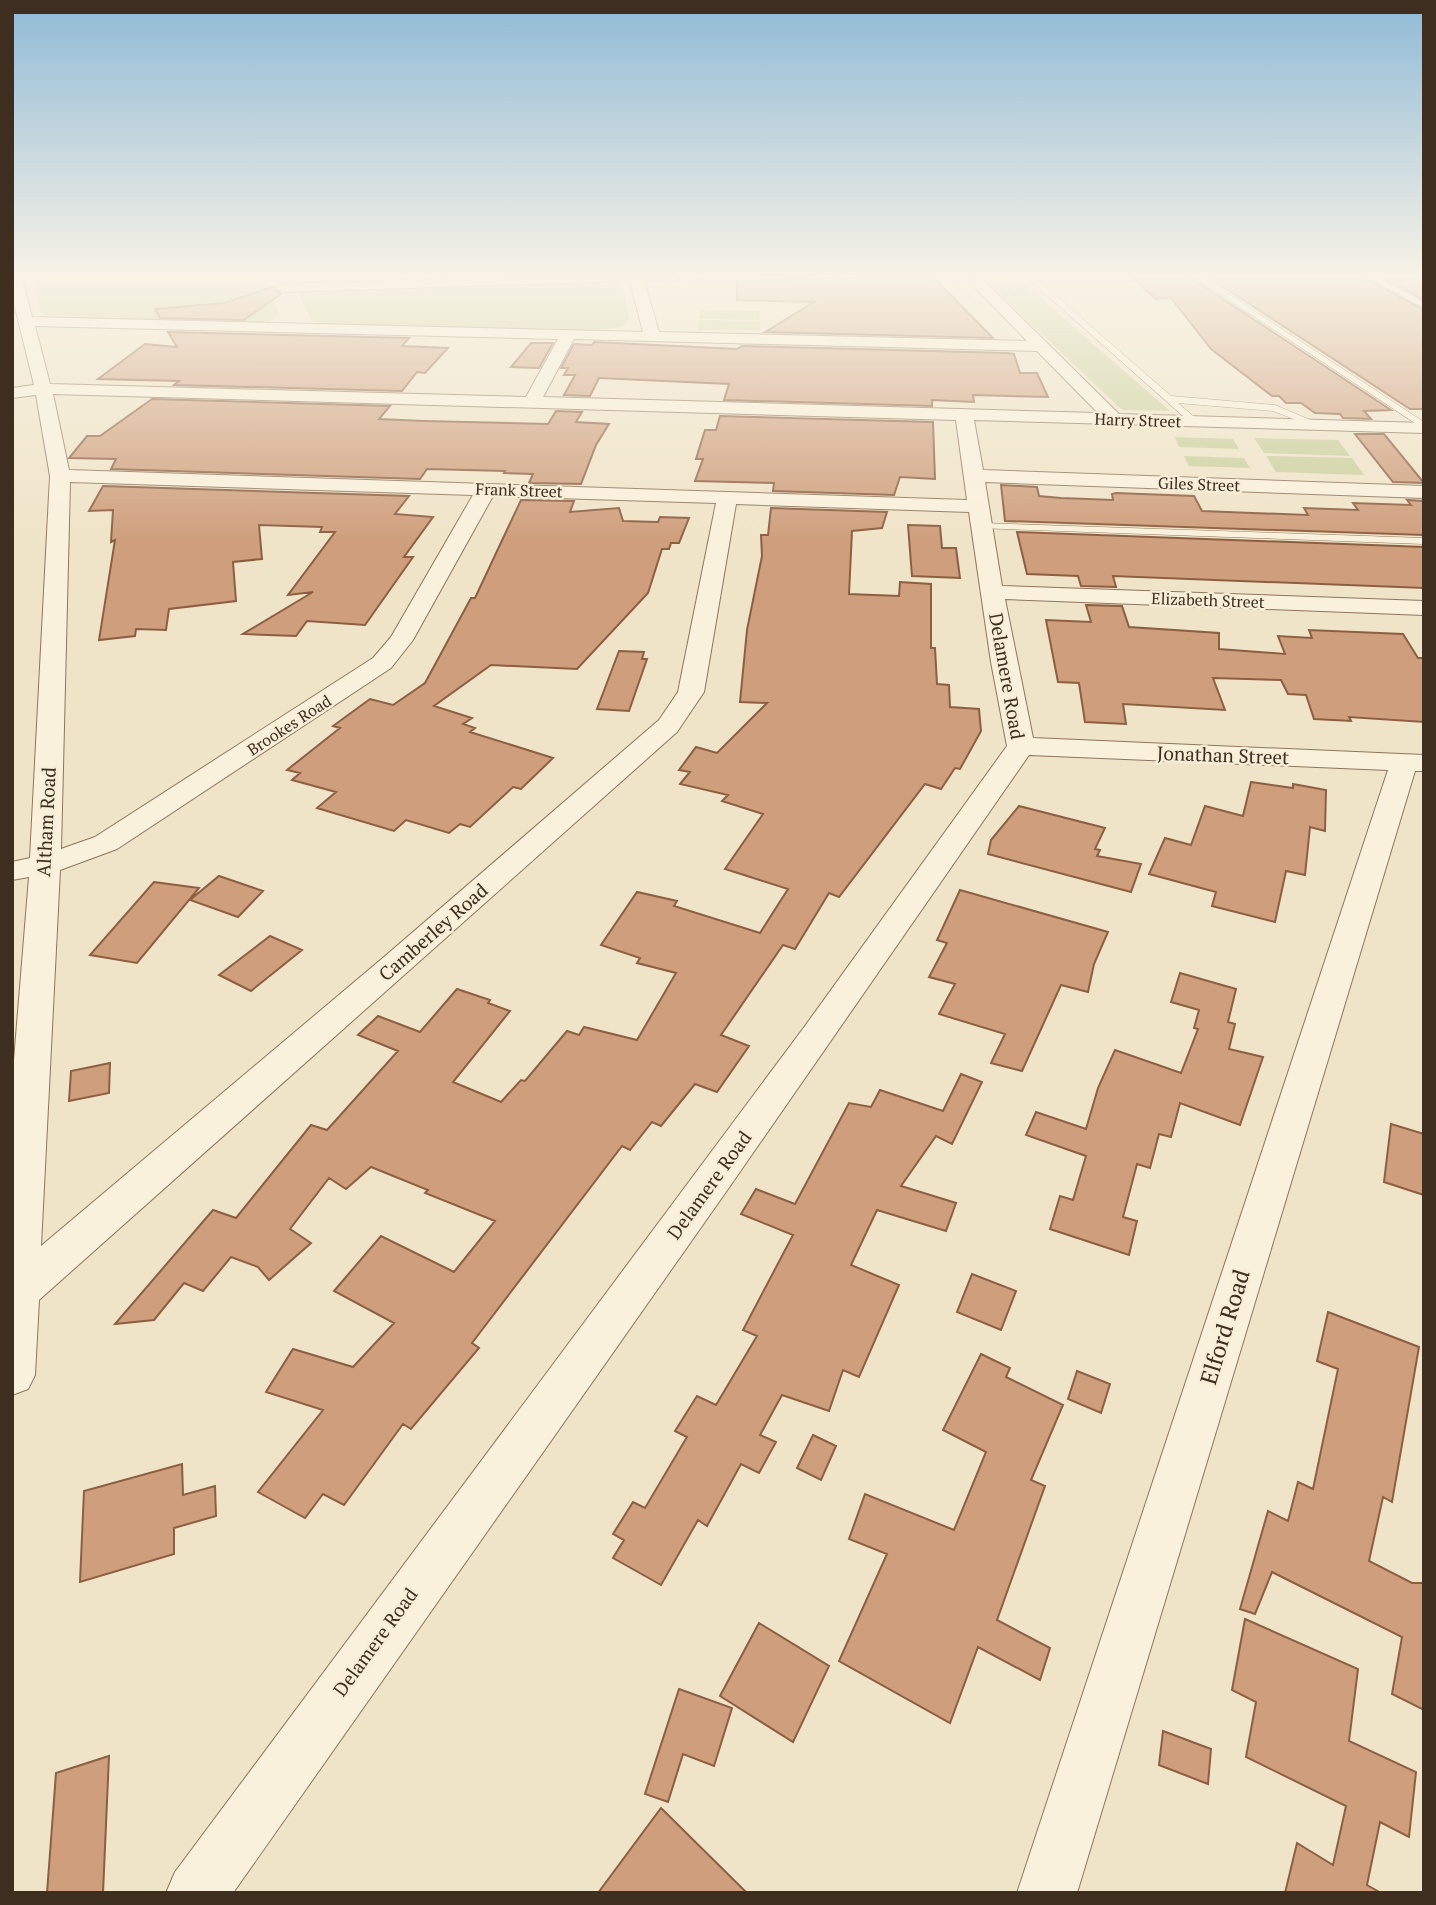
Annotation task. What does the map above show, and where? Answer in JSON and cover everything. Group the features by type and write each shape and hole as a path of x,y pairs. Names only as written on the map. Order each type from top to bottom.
{"street":[{"name":"Altham Road","path":"12,1375 45,865 60,476 36,363"},
{"path":"532,402 553,363"},
{"path":"1059,363 1114,419"},
{"name":"Harry Street","path":"12,393 43,389 1424,427"},
{"name":"Delamere Road","path":"196,1893 427,1569 648,1270 1021,746 992,592 964,414"},
{"name":"Frank Street","path":"60,476 977,502"},
{"name":"Brookes Road","path":"12,872 45,865 106,843 382,663 393,653 413,621 487,489"},
{"name":"Giles Street","path":"977,502 1424,492"},
{"name":"Camberley Road","path":"16,1293 668,726 683,708 691,692 727,497"},
{"name":"Elizabeth Street","path":"992,592 1424,608"},
{"name":"Jonathan Street","path":"1021,746 1414,763"},
{"name":"Elford Road","path":"1047,1893 1414,763"}],"lane":[{"path":"1128,363 1195,421"},
{"path":"1327,363 1424,427"},
{"path":"1169,399 1275,408 1317,425"},
{"path":"1231,404 1238,423"},
{"path":"977,502 1424,541"}],"green space":[{"path":"1072,363 1115,363 1170,411 1120,408"},
{"path":"1175,437 1233,439 1239,449 1179,447"},
{"path":"1254,438 1338,440 1350,456 1264,453"},
{"path":"1184,456 1244,458 1250,468 1189,466"},
{"path":"1266,456 1352,458 1364,475 1276,472"}],"building":[{"path":"120,363 434,363 425,373 417,372 402,391 174,385 179,381 98,379"},
{"path":"514,363 542,363 539,368 511,367"},
{"path":"564,363 1017,363 1020,373 1037,373 1048,397 973,395 974,402 932,400 932,406 724,400 729,384 599,378 590,396 564,395 575,375 564,375 568,368 561,368"},
{"path":"1229,363 1320,363 1391,410 1364,411 1371,419 1343,418 1340,414 1315,413 1301,403 1286,403 1279,396 1272,396"},
{"path":"1339,363 1424,363 1424,409 1410,409"},
{"path":"152,399 390,406 379,419 424,421 548,424 556,411 582,412 576,422 609,424 596,445 581,484 529,483 533,474 504,473 505,471 427,469 420,479 111,469 116,459 69,458 87,436 100,436"},
{"path":"720,416 933,422 935,479 900,477 894,495 773,491 774,483 695,481 703,459 696,459 705,430 716,430"},
{"path":"1355,434 1384,434 1424,483 1393,482"},
{"path":"1001,485 1037,487 1039,496 1061,498 1113,500 1112,494 1116,493 1194,496 1202,511 1308,515 1304,508 1358,510 1353,503 1411,505 1407,500 1424,501 1424,535 1005,521"},
{"path":"103,486 409,496 395,514 433,517 404,557 413,557 365,625 307,621 296,636 243,634 313,592 288,595 335,532 320,532 322,527 259,525 262,559 233,562 236,601 169,609 166,630 136,629 135,636 99,640 115,540 111,542 113,510 89,511"},
{"path":"521,500 574,501 570,512 619,508 623,521 658,522 660,517 689,518 679,543 671,543 669,549 662,549 648,593 577,669 491,665 434,706 472,718 463,724 475,728 470,732 553,758 521,789 513,787 470,827 460,824 449,833 406,820 394,831 317,808 336,792 292,780 300,773 287,770 340,728 333,726 370,699 393,705 425,683 471,598 475,598"},
{"path":"771,508 887,512 882,528 852,531 849,594 899,596 900,582 931,584 931,648 935,648 937,684 949,685 950,707 979,709 981,731 960,769 955,768 941,789 925,784 839,897 829,893 795,949 783,945 721,1035 749,1046 717,1092 695,1084 661,1126 652,1122 630,1150 622,1146 472,1343 479,1348 411,1429 403,1424 344,1505 323,1494 305,1518 258,1492 323,1410 266,1392 293,1349 353,1367 394,1323 334,1291 381,1236 454,1272 495,1221 425,1193 428,1190 371,1167 346,1189 329,1178 290,1229 311,1243 269,1280 258,1267 231,1257 203,1291 184,1283 154,1320 115,1324 213,1210 236,1218 311,1125 327,1130 398,1051 358,1035 378,1016 420,1032 457,989 490,1000 488,1003 510,1011 453,1082 501,1102 521,1080 525,1081 567,1031 579,1035 584,1027 637,1040 676,973 637,963 640,958 601,945 637,892 677,901 674,906 760,933 788,889 725,869 763,814 722,801 728,795 680,784 690,772 679,770 696,747 717,753 767,703 740,702 747,630 762,556 761,535 768,535"},
{"path":"908,525 940,526 942,548 956,548 960,578 912,576"},
{"path":"1017,532 1424,547 1424,588 1113,576 1116,587 1081,586 1078,576 1027,574"},
{"path":"1086,605 1122,606 1129,627 1219,633 1219,649 1285,654 1278,636 1312,638 1309,630 1403,634 1418,658 1424,658 1424,722 1349,717 1351,721 1314,719 1306,695 1288,694 1281,680 1213,678 1225,710 1123,704 1126,724 1085,722 1079,683 1058,682 1046,620 1091,622"},
{"path":"619,651 644,652 642,659 647,659 629,711 597,709"},
{"path":"1251,782 1293,788 1293,784 1326,790 1325,831 1310,827 1305,875 1286,871 1275,922 1212,906 1216,892 1149,874 1165,838 1191,845 1205,806 1243,816"},
{"path":"1019,806 1105,828 1095,849 1100,850 1097,856 1141,864 1131,892 988,854 991,840"},
{"path":"219,876 263,891 238,917 190,900"},
{"path":"154,882 199,888 137,963 90,955"},
{"path":"960,890 1108,932 1094,964 1088,992 1061,985 1022,1071 991,1063 1005,1034 939,1014 955,984 929,977 947,943 937,940"},
{"path":"270,936 302,950 251,991 219,975"},
{"path":"1180,973 1236,989 1228,1022 1235,1024 1229,1049 1263,1057 1240,1125 1180,1103 1171,1137 1159,1134 1150,1168 1137,1164 1123,1217 1137,1221 1129,1255 1050,1229 1060,1196 1073,1200 1086,1156 1026,1135 1036,1112 1086,1129 1098,1088 1115,1050 1181,1073 1198,1029 1194,1028 1199,1010 1171,1002"},
{"path":"110,1063 109,1093 69,1101 71,1071"},
{"path":"961,1074 982,1082 952,1144 936,1136 901,1186 956,1203 946,1231 877,1210 851,1265 899,1285 859,1377 843,1370 829,1411 782,1395 760,1435 776,1442 759,1473 741,1464 707,1526 698,1520 661,1585 613,1558 624,1540 613,1534 633,1502 645,1508 687,1437 675,1431 697,1396 716,1405 757,1336 743,1330 793,1235 741,1214 756,1189 795,1204 849,1103 871,1107 880,1090 943,1111"},
{"path":"1391,1124 1424,1134 1424,1195 1384,1182"},
{"path":"972,1274 1016,1291 1001,1330 957,1312"},
{"path":"1328,1312 1419,1347 1392,1502 1383,1497 1369,1561 1412,1583 1424,1583 1424,1710 1392,1694 1402,1637 1272,1572 1255,1614 1240,1609 1268,1511 1288,1521 1298,1482 1313,1489 1338,1369 1317,1361"},
{"path":"981,1354 1010,1368 1006,1377 1063,1405 1031,1480 1045,1486 997,1620 1050,1648 1040,1680 978,1647 950,1723 839,1661 887,1554 849,1539 865,1494 954,1530 986,1452 943,1430"},
{"path":"1077,1371 1110,1384 1101,1413 1068,1399"},
{"path":"813,1435 836,1446 821,1480 797,1468"},
{"path":"182,1464 183,1495 215,1486 216,1516 174,1528 174,1554 80,1582 84,1491"},
{"path":"1245,1619 1358,1669 1349,1741 1416,1772 1409,1837 1380,1822 1367,1885 1381,1893 1285,1893 1297,1843 1333,1865 1346,1806 1246,1757 1256,1702 1232,1690"},
{"path":"759,1623 829,1666 793,1742 720,1696"},
{"path":"679,1689 732,1708 714,1766 683,1754 668,1802 645,1794"},
{"path":"1163,1731 1211,1749 1208,1784 1159,1765"},
{"path":"109,1756 103,1893 47,1893 56,1773"},
{"path":"661,1808 747,1893 598,1893"}]}
